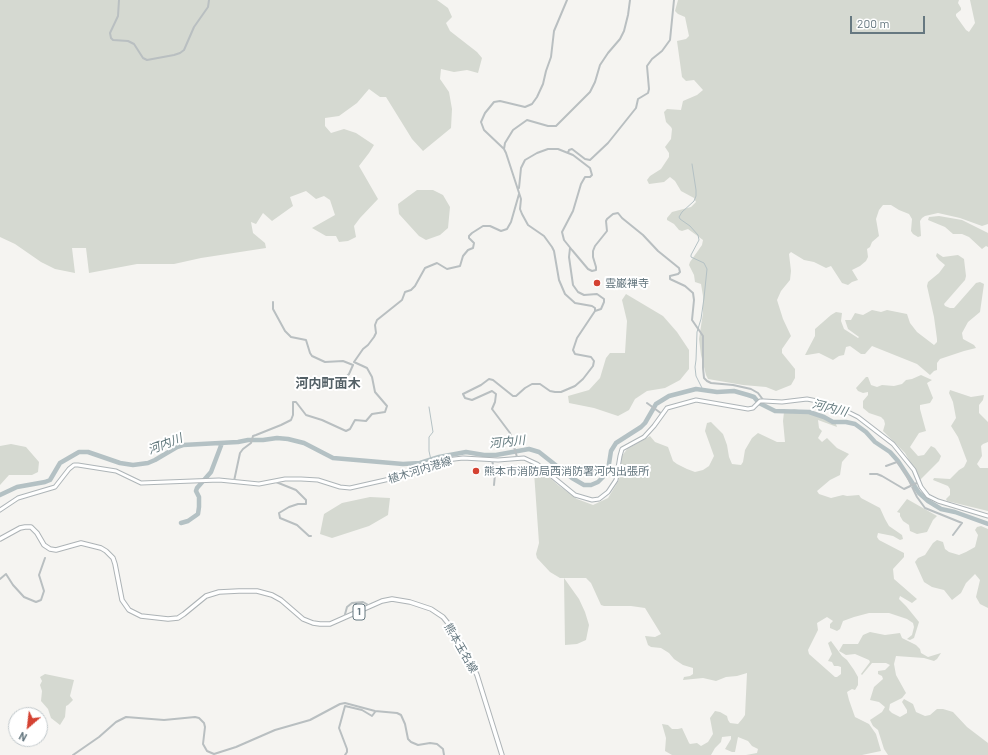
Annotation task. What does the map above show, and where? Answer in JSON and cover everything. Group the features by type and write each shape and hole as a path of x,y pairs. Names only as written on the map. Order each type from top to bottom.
{"main road":[{"path":"762,401 782,402 811,399 850,413 862,420 895,445 914,470 918,482 924,492 933,499 988,516"},
{"name":"植木河内港線","path":"0,510 18,498 55,487 68,469 78,464 116,471 141,483 234,481 259,484 276,482 285,479 311,479 323,481 340,487 350,488 403,476 446,460 463,458 492,460 517,456 530,460 575,495 584,498 599,499 608,492 616,480 622,449 644,437 667,408 696,400 748,409 753,408 762,401"},
{"name":"熊本玉名線","path":"0,539 25,527 30,527 34,530 44,546 50,549 56,550 81,543 100,548 110,555 115,564 122,600 128,610 141,616 173,619 184,614 202,599 211,594 219,592 253,591 264,592 272,595 281,600 303,619 313,623 330,624 387,600 399,599 434,611 443,617 451,627 469,658 477,676 502,755"}],"street":[{"path":"119,0 118,16 110,33 111,38 113,40 128,41 134,44 143,58 147,60 174,55 184,50 194,27 208,7 209,0"},
{"path":"567,0 554,31 551,57 543,84 537,97 532,104 525,107 500,101 494,102 485,113 481,122 484,130 504,149 510,160 521,199 520,209 528,225 544,236 552,247 560,285 565,294 575,303 592,306 595,308 595,311"},
{"path":"504,149 505,143 513,130 527,120 548,126 556,126 590,92 595,82 600,65 620,39 624,31 630,0"},
{"path":"568,153 569,150 572,149 585,159 590,160 608,143 636,108 638,99 648,94 648,62 662,51 670,40 674,0"},
{"path":"347,384 345,378 349,374 363,349 368,345 376,333 375,325 377,320 400,302 405,292 411,290 415,286 425,268 438,263 447,269 460,266 463,256 468,250 473,248 474,243 469,236 472,233 483,226 490,226 501,231 506,229 511,222 519,192 521,168 525,160 537,153 553,148 573,155 590,168 592,175 590,177 585,177 581,184 573,211 563,230 563,236 570,248 588,269 592,271 596,270 593,257 595,246 607,231 607,219 613,214 618,213 658,251 679,268 680,272 670,276 670,279 685,286 693,293 694,300 692,320 703,336 704,378 711,383 733,385 751,389 758,393 762,401"},
{"path":"517,456 510,433 492,409 496,394 494,392 487,393 472,400 465,398 463,394 489,379 493,380 513,396 516,396 532,384 540,384 550,391 561,392 575,386 583,379 593,366 594,361 592,357 575,354 573,350 577,338 595,311 601,309 604,299 597,294 584,295 578,292 573,285 569,257 570,248"},
{"path":"234,481 240,453 243,449 251,443 253,436 291,420 293,415 292,404 294,401 306,415 322,420 346,432 350,429 355,420 366,421 372,414 385,412 387,406 375,392 372,377 367,368 343,361 325,362 312,356 306,340 291,337 285,331 273,309 273,302"},
{"path":"647,403 662,414"},
{"path":"492,460 495,474 494,485"},
{"path":"886,466 897,462 905,472 917,497 925,508 962,523 953,535"},
{"path":"870,474 882,476 904,489 918,482"},
{"path":"276,482 296,490 306,500 306,504 298,504 279,513 280,518 297,525 306,534 312,536"},
{"path":"0,579 6,574 13,585 24,597 36,602 41,600 44,591 39,575 45,558"},
{"path":"343,619 347,608 352,603 363,602 370,606"},
{"path":"73,755 99,737 116,722 126,717 164,720 195,717 199,718 204,723 205,727 203,744 207,750 214,754 236,747 275,730 310,720 340,704 350,703 375,711 397,713 401,715 406,724 408,739 411,742 418,745 430,743 437,744 443,749 444,755"},
{"path":"345,755 348,752 339,728 345,706 362,710 372,716 375,711"}],"shaded area":[{"path":"0,0 437,0 448,8 452,17 446,23 450,31 477,52 482,58 478,73 467,70 454,72 441,69 440,79 449,92 452,109 451,128 423,151 412,139 386,97 380,97 369,89 357,103 339,116 325,118 325,126 331,133 344,129 356,133 374,145 359,166 378,199 354,226 356,237 348,241 339,242 336,236 326,236 312,228 335,215 330,200 324,196 316,199 306,191 290,197 293,206 272,221 263,213 256,224 251,222 253,233 265,243 266,248 201,258 174,264 137,264 89,273 86,248 72,248 75,273 55,269 41,262 15,244 0,237"},
{"path":"678,0 959,0 958,3 961,10 956,14 956,16 969,32 975,23 970,0 988,0 988,224 982,226 960,218 938,213 922,218 920,221 921,236 918,237 911,231 912,219 909,214 891,205 883,205 879,210 876,219 879,236 867,249 868,257 866,261 852,270 858,280 848,285 842,283 831,266 826,268 814,262 804,260 791,252 789,254 791,271 790,280 781,291 777,300 783,319 791,336 782,349 782,353 795,369 795,378 791,385 776,391 766,387 708,379 701,355 699,339 703,313 701,284 695,282 694,275 689,265 702,245 703,240 688,229 682,231 679,230 674,224 667,220 672,212 691,207 696,202 694,198 681,191 675,181 670,177 664,182 649,184 647,180 650,176 661,169 669,157 669,153 665,147 671,139 672,129 666,122 664,112 667,109 681,110 683,101 697,95 703,90 694,80 686,81 682,77 677,41 686,39 689,36 685,17 675,11"},
{"path":"417,190 433,190 443,195 450,207 448,228 440,235 426,240 419,236 399,214 398,204"},
{"path":"939,216 962,220 988,233 988,247 986,246 982,249 969,237 962,234 953,234 945,227 928,220 929,217"},
{"path":"937,253 943,257 958,255 964,259 965,280 944,304 945,306 954,308 976,283 980,282 984,284 980,312 968,322 962,333 963,339 974,345 976,348 940,359 937,363 937,370 930,375 917,364 872,346 865,354 861,354 850,346 846,347 844,355 833,360 819,353 805,355 815,336 815,329 836,312 842,313 841,321 844,329 858,338 859,337 848,329 845,320 851,320 855,313 863,315 872,310 881,312 887,310 907,314 910,323 917,332 934,345 937,342 937,339 927,286 928,282 939,273 945,265 936,256"},
{"path":"626,294 663,316 677,332 689,350 689,369 680,380 665,388 647,391 635,399 629,410 618,416 594,408 569,403 568,396 589,390 600,378 606,358 610,353 625,353 627,321 622,300"},
{"path":"921,375 932,380 927,383 933,398 930,403 920,405 926,431 919,433 910,447 918,456 924,455 931,446 935,448 941,456 939,461 920,480 905,453 883,431 885,424 884,420 881,417 869,413 863,408 863,401 868,395 868,392 863,393 858,391 856,388 866,377 868,377 871,385 877,387 882,385 894,386 902,384 906,380"},
{"path":"950,390 971,397 984,395 983,400 979,405 979,413 988,422 988,442 981,446 982,456 977,464 980,468 988,468 988,511 947,501 946,499 950,495 950,489 948,486 933,480 934,478 950,479 964,467 967,461 958,437 951,426 956,418 953,402 949,393"},
{"path":"794,409 817,414 836,424 837,427 818,420 819,428 822,431 818,438 822,442 827,438 837,448 849,454 842,462 840,475 830,480 817,491 819,494 831,498 843,495 859,495 861,498 880,508 889,526 902,535 903,539 900,540 893,536 878,533 877,537 879,540 904,553 904,557 893,569 894,579 917,599 912,603 900,596 899,599 919,622 914,638 910,640 907,639 912,635 914,627 913,623 907,619 889,613 869,613 854,617 843,621 840,629 837,631 830,628 830,624 833,621 827,617 817,623 818,630 808,650 809,654 835,677 841,674 841,667 834,666 832,662 828,661 832,654 828,643 831,641 842,656 847,660 858,677 858,685 855,690 852,689 847,692 855,717 869,724 876,734 881,751 862,755 746,755 757,753 758,749 752,746 748,741 738,737 735,752 725,749 731,739 731,736 722,737 721,742 711,755 672,755 665,751 666,738 662,724 668,725 672,729 682,728 690,744 697,743 701,746 708,742 713,734 710,718 715,711 727,716 730,723 738,724 745,715 747,673 726,677 716,681 703,678 683,680 684,677 693,674 693,668 683,665 661,648 651,647 648,645 645,636 655,637 661,634 645,608 601,605 591,583 586,578 560,578 550,572 537,558 536,554 539,543 534,472 528,467 531,461 558,485 577,499 593,505 608,498 619,480 622,456 627,449 650,436 655,442 668,447 673,461 695,472 703,470 709,466 714,456 705,431 707,423 711,422 723,434 732,464 741,465 745,450 752,438 758,433 777,442 785,442 783,421 784,412"},
{"path":"11,444 26,447 39,462 38,472 32,475 9,475 0,485 0,446"},
{"path":"370,497 390,498 388,515 369,526 332,538 320,534 324,514 342,503"},
{"path":"907,499 937,516 933,520 927,532 917,534 910,531 909,525 903,521 900,513 897,512"},
{"path":"981,526 988,529 988,608 980,604 976,597 980,580 975,574 966,583 961,593 952,600 944,590 932,587 924,582 915,562 918,558 925,555 933,543 937,540 943,542 945,549 949,552 959,555 966,552 975,547 978,535 975,530 977,527"},
{"path":"564,578 579,599 589,625 586,640 577,644 565,645"},
{"path":"870,632 885,635 900,633 902,638 916,645 920,649 921,653 928,657 941,653 934,661 924,658 896,656 894,664 896,675 906,693 902,698 890,704 889,710 900,717 907,713 907,710 902,702 904,699 913,704 916,712 925,716 930,715 937,709 953,712 967,727 988,743 988,755 888,755 884,749 878,730 873,726 870,720 882,712 885,707 879,702 870,700 874,687 883,679 882,676 878,674 878,671 885,670 890,665 886,663 872,663 862,675 861,674 870,662 869,660 855,654 846,655 839,651 843,644 858,644 863,635"},
{"path":"45,674 74,680 70,696 73,700 66,706 65,717 60,725 51,718 48,707 41,701 42,691 40,685 42,681 40,677"}],"waterway":[{"path":"692,164 696,196 694,201 682,212 679,217 698,235 699,240 691,257 704,263 707,269 701,319 697,332 695,367 696,376 703,390"},
{"name":"河内川","path":"0,495 17,487 50,480 60,463 79,452 88,452 120,463 133,465 148,463 183,445 277,438 304,443 333,458 403,464 420,463 439,457 466,452 496,455 529,449 539,452 572,478 584,485 591,485 598,482 608,470 611,451 616,443 641,427 656,404 669,396 696,389 717,392 734,391 754,397 759,403 775,411 809,412 833,422 855,424 866,432 875,442 890,452 898,461 919,493 928,501 941,509 955,512 988,524"},
{"path":"429,407 433,432 429,437 429,451 431,460"},
{"path":"181,523 188,521 198,514 199,497 196,491 197,488 211,472 222,443"}],"place":[{"name":"雲巌禅寺","path":"597,283"},
{"name":"熊本市消防局西消防署河内出張所","path":"476,471"}],"district":[{"name":"河内町面木","path":"328,384"}]}
